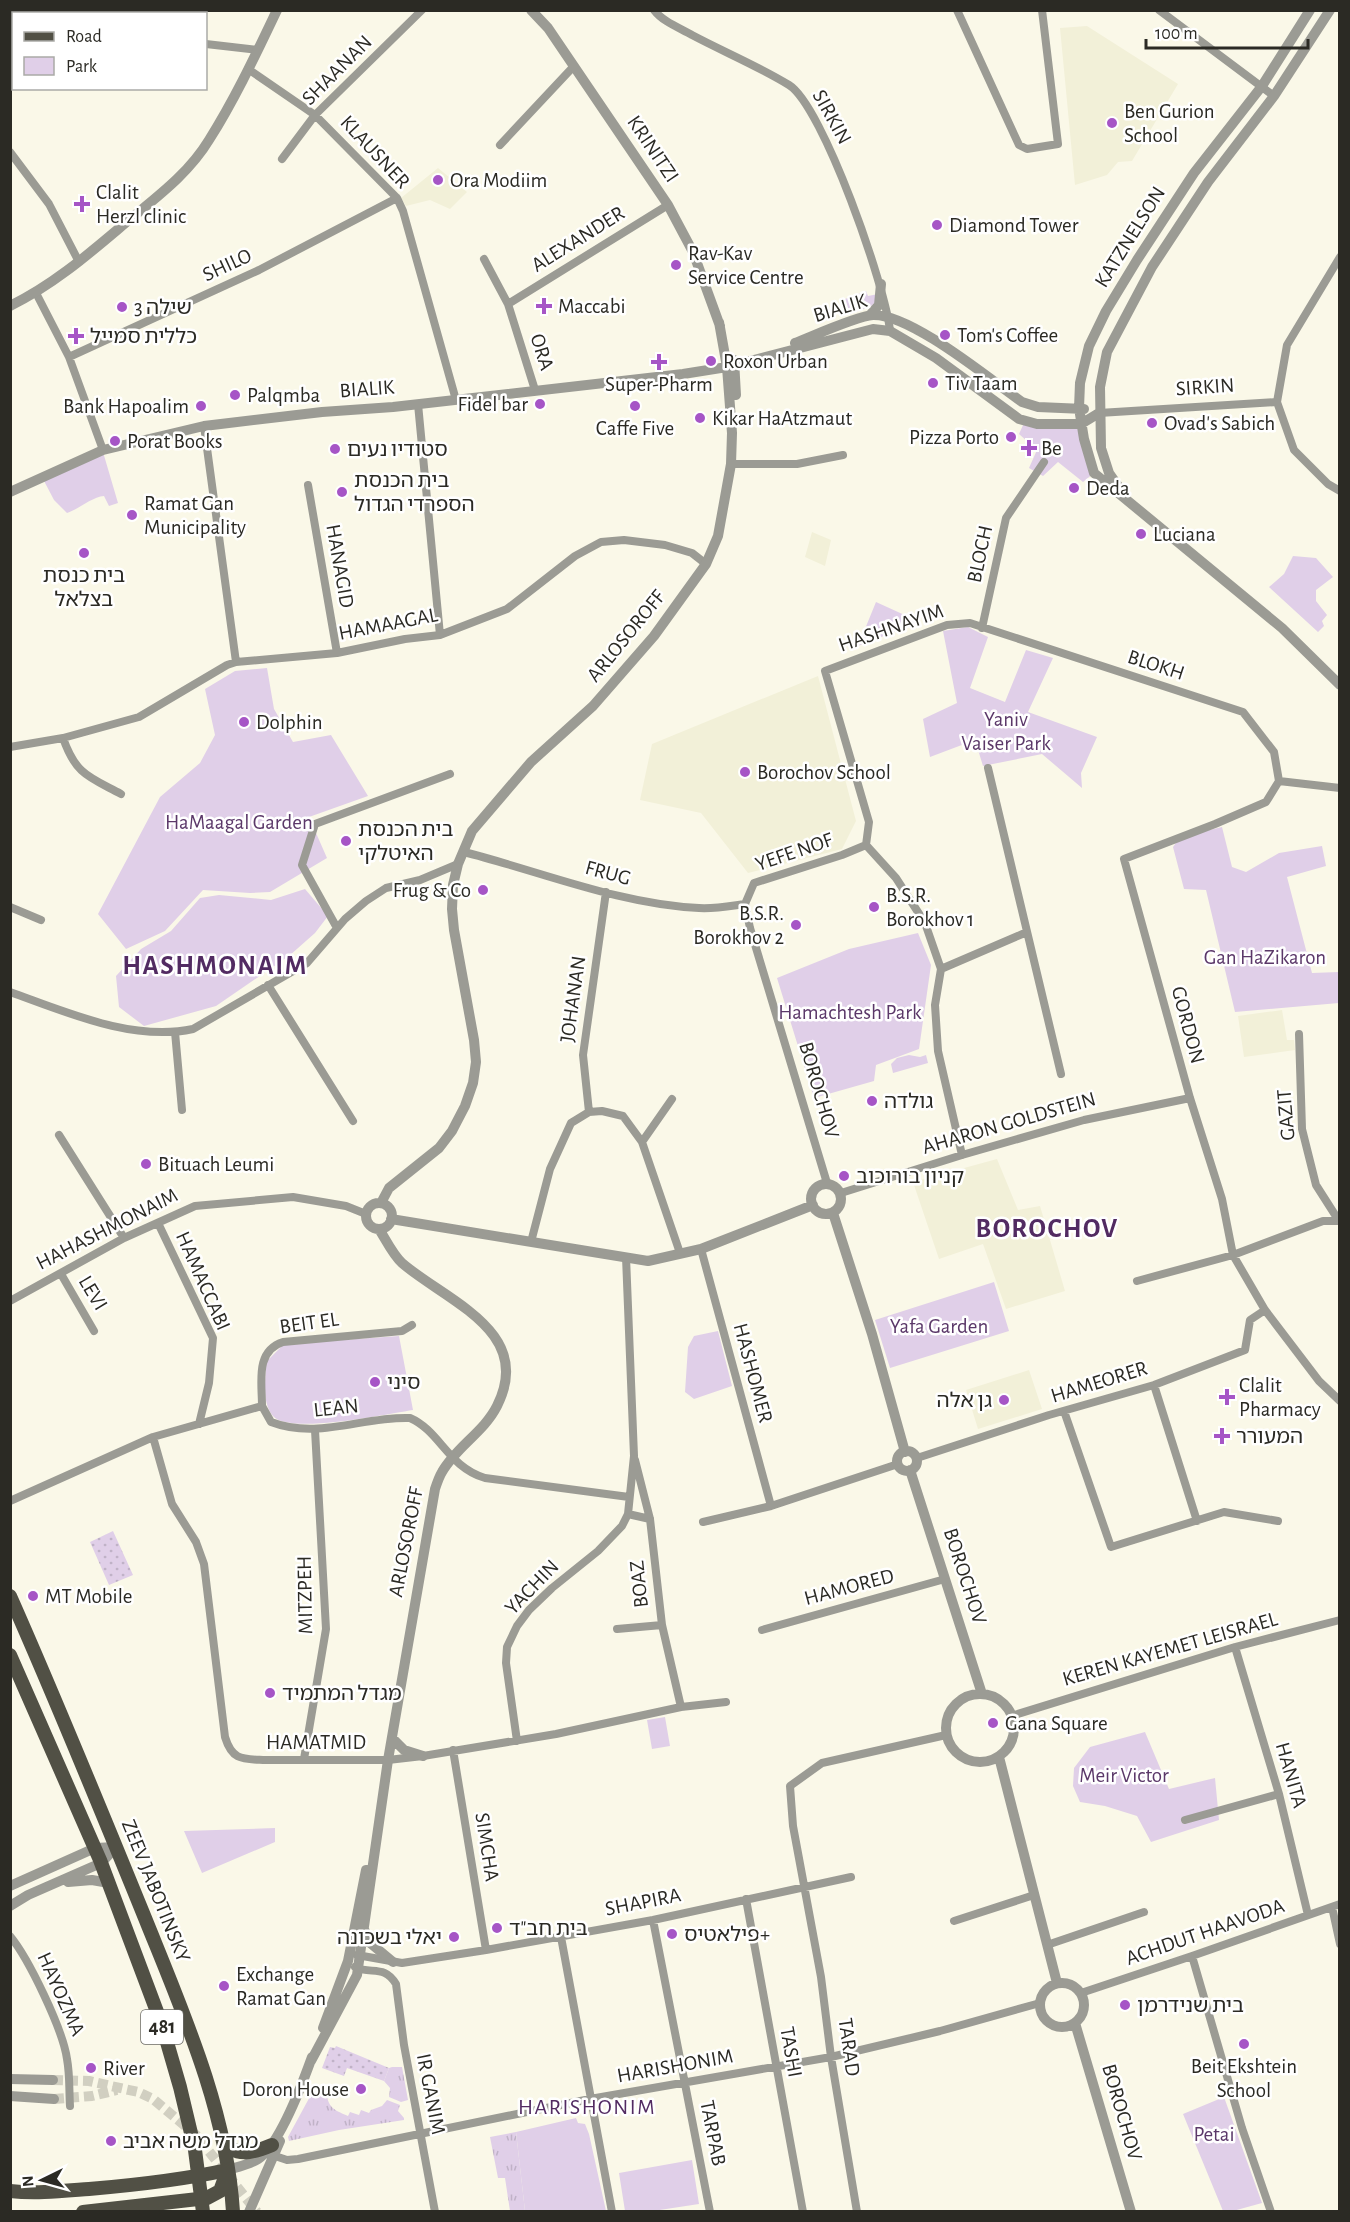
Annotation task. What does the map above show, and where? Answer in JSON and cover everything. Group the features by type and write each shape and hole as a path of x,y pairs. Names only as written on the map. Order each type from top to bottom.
{"main road":[{"name":"ZEEV JABOTINSKY","path":"10,1596 116,1847 208,2081 221,2136 234,2211"},
{"name":"ZEEV JABOTINSKY","path":"10,1655 95,1848 162,2025 180,2087 203,2206"},
{"path":"221,2136 229,2147 238,2152 273,2151"},
{"path":"10,2191 112,2187 199,2176 227,2170"},
{"path":"83,2211 203,2206 220,2191 227,2170"}],"street":[{"path":"10,306 36,293 79,262 182,176 209,141 277,10"},
{"name":"SHAANAN","path":"282,159 315,115 422,10"},
{"name":"KRINITZI","path":"531,10 548,28 668,205 693,252 719,322 731,366"},
{"name":"SIRKIN","path":"654,10 681,29 792,86 811,111 844,184 881,284 890,331"},
{"path":"957,10 1020,145 1027,149 1058,144 1042,10"},
{"path":"1158,10 1274,96"},
{"name":"KATZNELSON","path":"1310,10 1262,86 1194,173 1106,311 1089,346 1080,383 1079,408 1088,457 1094,473 1282,628 1340,685"},
{"name":"KATZNELSON","path":"1129,500 1109,473 1101,448 1100,387 1107,352 1152,267 1208,182 1274,96 1330,10"},
{"path":"207,45 258,50"},
{"path":"500,145 574,66"},
{"name":"KLAUSNER","path":"248,69 315,115 397,198 403,211 456,400"},
{"path":"10,152 14,162 49,204 79,262"},
{"name":"SHILO","path":"69,357 259,270 397,198"},
{"name":"ALEXANDER","path":"508,304 668,205"},
{"path":"1340,257 1287,345 1276,402 1294,450 1328,484 1340,492"},
{"name":"ORA","path":"484,259 508,304 535,390"},
{"path":"870,315 879,305 881,284"},
{"path":"36,293 69,357 103,450"},
{"name":"BIALIK","path":"731,366 870,315 888,315"},
{"name":"SIRKIN","path":"888,315 926,333 1022,402 1038,406 1079,408 1099,413 1276,402"},
{"name":"BIALIK","path":"10,492 103,450 204,426 322,412 456,400 731,366 873,329 890,331"},
{"path":"890,331 936,358 1019,419 1037,424 1081,424"},
{"name":"ARLOSOROFF","path":"381,1203 385,1193 438,1148 452,1131 465,1106 473,1083 476,1062 474,1040 452,909 453,885 458,864 472,831 531,762 593,706 654,636 705,564 720,528 737,436 731,366"},
{"path":"418,404 440,635"},
{"name":"SIRKIN","path":"1081,424 1099,413"},
{"path":"204,426 236,662"},
{"path":"731,459 797,464 843,455"},
{"name":"BLOCH","path":"982,628 1006,518 1044,462"},
{"name":"HANAGID","path":"308,484 338,653"},
{"name":"HAMAAGAL","path":"10,747 63,738 139,717 227,665 236,662 338,653 405,639 440,635 507,609 575,556 601,542 624,540 665,545 692,553 705,564"},
{"name":"HASHNAYIM","path":"866,844 869,822 825,671 947,625 970,623 982,628"},
{"name":"BLOKH","path":"982,628 1243,712 1274,752 1279,781"},
{"path":"63,738 73,762 80,771 121,794"},
{"path":"988,768 1061,1074"},
{"path":"337,928 302,865 315,824 450,774"},
{"path":"1279,781 1340,788"},
{"name":"GORDON","path":"1279,781 1266,802 1124,859 1190,1098 1222,1199 1233,1255 1265,1311 1319,1381 1340,1401"},
{"path":"866,844 896,879 925,923 941,969 935,1005 938,1051 962,1155"},
{"name":"YEFE NOF","path":"745,904 754,883 842,855 866,844"},
{"name":"FRUG","path":"464,852 606,892 661,904 700,909 745,904"},
{"path":"10,992 79,1016 145,1032 175,1032 193,1029 307,963 345,919 386,888 420,880 458,864"},
{"name":"JOHANAN","path":"589,1112 583,1054 606,892"},
{"name":"BOROCHOV","path":"745,904 750,928 827,1183"},
{"path":"10,907 41,920"},
{"path":"941,969 1027,932"},
{"path":"268,985 353,1121"},
{"path":"175,1032 182,1110"},
{"name":"GAZIT","path":"1299,1034 1302,1129 1316,1185 1339,1221"},
{"name":"AHARON GOLDSTEIN","path":"841,1193 1084,1120 1190,1098"},
{"path":"642,1142 672,1099"},
{"path":"531,1242 549,1169 571,1123 589,1112 602,1111 623,1116 642,1142 680,1253"},
{"path":"59,1135 124,1238"},
{"path":"827,1183 835,1186 841,1193 841,1202 833,1213 821,1214 813,1206 811,1200 817,1186 827,1183"},
{"name":"HAHASHMONAIM","path":"10,1301 124,1238 195,1206 293,1197 346,1206 366,1214"},
{"path":"381,1203 391,1210 392,1219 387,1226 379,1229 367,1223 366,1214 373,1204 381,1203"},
{"path":"392,1219 648,1261 701,1249 813,1206"},
{"path":"833,1213 872,1334 905,1452"},
{"path":"1137,1281 1233,1255 1323,1221 1339,1221"},
{"name":"HAMACCABI","path":"158,1223 213,1338 209,1383 199,1424"},
{"name":"ARLOSOROFF","path":"311,2061 340,2009 358,1969 358,1954 364,1927 377,1830 430,1507 441,1472 482,1427 498,1404 505,1385 504,1354 489,1329 475,1314 437,1290 400,1261 379,1229"},
{"name":"HASHOMER","path":"701,1249 771,1506"},
{"name":"BOAZ","path":"626,1257 634,1456 628,1497"},
{"name":"LEVI","path":"61,1274 94,1331"},
{"name":"HAMEORER","path":"917,1458 1154,1385 1245,1350 1250,1320 1265,1311"},
{"name":"BEIT EL","path":"262,1406 262,1361 266,1352 274,1344 402,1331 412,1325"},
{"path":"1154,1385 1197,1521"},
{"path":"10,1501 153,1437 262,1406"},
{"name":"LEAN","path":"262,1406 271,1422 292,1428 315,1430 410,1418 422,1425 464,1470 485,1478 628,1497"},
{"path":"1064,1411 1111,1547 1224,1512 1278,1521"},
{"name":"MITZPEH","path":"304,1759 326,1629 315,1430"},
{"name":"HAMATMID","path":"153,1437 172,1504 196,1542 204,1564 225,1737 228,1749 236,1756 245,1759 388,1760 517,1741 681,1707 726,1702"},
{"path":"905,1452 913,1453 917,1458 916,1464 910,1470 904,1470 898,1464 898,1458 905,1452"},
{"name":"BOAZ","path":"634,1456 650,1520 662,1626 681,1707"},
{"path":"703,1522 771,1506 898,1464"},
{"name":"BOROCHOV","path":"910,1470 982,1694"},
{"path":"628,1497 628,1515 650,1520"},
{"name":"YACHIN","path":"517,1741 506,1663 507,1647 517,1626 529,1610 622,1526 628,1515"},
{"name":"HAMORED","path":"762,1630 945,1579"},
{"name":"KEREN KAYEMET LEISRAEL","path":"1011,1716 1235,1647 1340,1620"},
{"path":"617,1629 662,1626"},
{"name":"HANITA","path":"1235,1647 1279,1794 1308,1915"},
{"path":"982,1694 1000,1701 1011,1716 1014,1727 1012,1738 999,1757 988,1761 967,1760 957,1754 946,1735 946,1724 954,1706 972,1695 982,1694"},
{"path":"805,1887 793,1826 789,1786 822,1763 946,1735"},
{"path":"392,1738 404,1750 423,1756"},
{"name":"SIMCHA","path":"453,1750 486,1950"},
{"path":"999,1757 1057,1983"},
{"path":"1185,1820 1279,1794"},
{"name":"ARLOSOROFF","path":"249,2211 311,2061 348,1961 365,1873 377,1830"},
{"path":"10,1886 95,1848 116,1847"},
{"path":"10,1906 101,1863 116,1847"},
{"name":"SHAPIRA","path":"358,1954 397,1962 486,1950 653,1920 851,1877"},
{"path":"56,1883 84,1880 109,1883"},
{"name":"TARAD","path":"805,1887 857,2211"},
{"path":"954,1921 1034,1895"},
{"name":"TASHI","path":"746,1899 803,2211"},
{"path":"1336,1905 1340,1944"},
{"name":"ACHDUT HAAVODA","path":"1081,1993 1336,1905"},
{"path":"1047,1945 1144,1912"},
{"name":"TARPAB","path":"653,1920 710,2211"},
{"path":"364,1927 369,1942 397,1962"},
{"name":"HAYOZMA","path":"10,1936 32,1970 63,2040 67,2059 70,2106"},
{"path":"561,1937 612,2211"},
{"path":"358,1954 348,1961 358,1969 386,1973 396,1984"},
{"path":"1192,1956 1242,2128 1271,2211"},
{"name":"IR GANIM","path":"397,1962 394,1973 404,2045 435,2211"},
{"path":"1057,1983 1069,1983 1081,1993 1084,2008 1076,2023 1061,2027 1053,2025 1041,2011 1040,2003 1045,1992 1057,1983"},
{"name":"HARISHONIM","path":"273,2151 287,2160 298,2159 590,2099 831,2057 940,2031 1040,2003"},
{"name":"BOROCHOV","path":"1076,2023 1131,2211"},
{"path":"10,2079 53,2080"},
{"path":"10,2096 54,2099"},
{"name":"ARLOSOROFF","path":"227,2170 251,2163 273,2151"}],"shaded area":[{"name":"Ben Gurion School","path":"1087,26 1178,84 1132,161 1118,162 1107,175 1075,185 1060,28"},
{"name":"Ora Modiim","path":"438,168 467,192 450,209 430,200 406,206 401,198"},
{"path":"812,532 831,540 825,566 805,557"},
{"name":"Borochov School","path":"818,676 856,821 842,849 748,873 701,813 640,800 652,744"},
{"path":"1282,1010 1287,1040 1294,1040 1295,1050 1244,1057 1238,1016"},
{"path":"997,1159 1018,1210 1040,1206 1065,1291 1006,1309 983,1244 939,1259 913,1182"},
{"name":"גן אלה","path":"1029,1370 1042,1409 978,1429 966,1390"}],"green space":[{"path":"866,291 868,296 878,294 878,300 870,307 849,314 845,299"},
{"path":"1024,423 1081,424 1094,473 1083,482 1058,462 1043,476 1029,468 1037,450 1019,434"},
{"path":"103,452 118,503 109,506 104,496 67,513 54,500 43,479"},
{"path":"1293,556 1316,558 1333,577 1316,590 1316,601 1327,615 1322,621 1324,626 1318,632 1269,587 1284,574"},
{"path":"876,602 920,622 858,646"},
{"name":"Yaniv Vaiser Park","path":"968,627 988,637 970,688 1005,702 1026,650 1053,658 1028,712 1097,737 1081,773 1082,788 1042,754 983,766 975,740 930,757 923,719 957,703 943,631"},
{"name":"HaMaagal Garden","path":"267,668 274,709 293,742 331,735 368,796 309,817 327,858 270,892 203,890 165,931 126,949 98,914 160,797 200,763 215,735 205,689 235,671"},
{"name":"Gan HaZikaron","path":"1222,827 1232,867 1246,872 1279,853 1322,846 1326,866 1287,877 1312,973 1339,972 1339,1003 1235,1012 1206,890 1184,889 1173,847 1180,837"},
{"path":"305,889 328,916 315,933 289,956 216,1006 144,1026 119,1007 116,976 141,949 171,931 200,898 219,895 271,900"},
{"name":"Hamachtesh Park","path":"918,933 931,965 919,1049 876,1065 874,1081 814,1098 777,978 849,949"},
{"path":"909,1055 920,1057 926,1055 928,1063 893,1073 891,1064 897,1058"},
{"name":"Yafa Garden","path":"994,1282 1009,1331 890,1368 875,1320"},
{"path":"718,1331 732,1386 694,1399 685,1392 688,1347 694,1336"},
{"path":"399,1336 413,1410 339,1422 298,1424 283,1421 273,1416 269,1410 265,1390 266,1362 284,1344"},
{"path":"113,1531 133,1575 109,1585 90,1542"},
{"path":"665,1717 670,1746 652,1749 647,1720"},
{"name":"Meir Victor","path":"1145,1732 1169,1789 1215,1778 1219,1820 1151,1842 1137,1816 1105,1806 1080,1802 1073,1786 1074,1768 1090,1747"},
{"path":"275,1828 275,1842 202,1873 184,1831"},
{"path":"336,2046 389,2068 384,2081 347,2068 344,2076 322,2068 330,2047 335,2048"},
{"path":"402,2067 408,2100 401,2102 389,2097 390,2088 384,2081 389,2068"},
{"path":"313,2091 327,2096 332,2107 348,2116 350,2112 359,2115 361,2110 369,2113 382,2106 387,2100 400,2105 398,2111 404,2120 339,2130 289,2141 288,2137"},
{"name":"Petai","path":"1224,2097 1262,2203 1233,2211 1223,2211 1183,2114"},
{"path":"576,2118 578,2123 585,2124 589,2134 606,2211 525,2211 516,2132"},
{"path":"516,2132 525,2211 510,2211 505,2178 498,2178 490,2137"},
{"path":"692,2160 699,2204 653,2211 625,2211 619,2173"}],"tunnel":[{"path":"53,2080 89,2081 138,2092 153,2099 196,2135 257,2212"},
{"path":"54,2099 92,2096 117,2090"}],"place":[{"name":"Ben Gurion School","path":"1112,123"},
{"name":"Ora Modiim","path":"438,180"},
{"name":"Clalit Herzl clinic","path":"82,204"},
{"name":"Diamond Tower","path":"937,225"},
{"name":"Rav-Kav Service Centre","path":"676,265"},
{"name":"Maccabi","path":"544,306"},
{"name":"שילה 3","path":"122,307"},
{"name":"Tom's Coffee","path":"945,335"},
{"name":"כללית סמייל","path":"76,336"},
{"name":"Roxon Urban","path":"711,361"},
{"name":"Super-Pharm","path":"659,362"},
{"name":"Tiv Taam","path":"933,383"},
{"name":"Palqmba","path":"235,395"},
{"name":"Fidel bar","path":"540,404"},
{"name":"Bank Hapoalim","path":"201,406"},
{"name":"Caffe Five","path":"635,406"},
{"name":"Kikar HaAtzmaut","path":"700,418"},
{"name":"Ovad's Sabich","path":"1152,423"},
{"name":"Pizza Porto","path":"1011,437"},
{"name":"Porat Books","path":"115,441"},
{"name":"Be","path":"1029,448"},
{"name":"סטודיו נעים","path":"335,449"},
{"name":"Deda","path":"1074,488"},
{"name":"בית הכנסת הספרדי הגדול","path":"342,492"},
{"name":"Ramat Gan Municipality","path":"132,515"},
{"name":"Luciana","path":"1141,534"},
{"name":"בית כנסת בצלאל","path":"84,553"},
{"name":"Dolphin","path":"244,722"},
{"name":"Borochov School","path":"745,772"},
{"name":"בית הכנסת האיטלקי","path":"346,841"},
{"name":"Frug & Co","path":"483,890"},
{"name":"B.S.R. Borokhov 1","path":"874,907"},
{"name":"B.S.R. Borokhov 2","path":"796,925"},
{"name":"גולדה","path":"872,1101"},
{"name":"Bituach Leumi","path":"146,1164"},
{"name":"קניון בורוכוב","path":"844,1176"},
{"name":"סיני","path":"375,1382"},
{"name":"Clalit Pharmacy","path":"1227,1397"},
{"name":"גן אלה","path":"1004,1400"},
{"name":"המעורר","path":"1222,1436"},
{"name":"MT Mobile","path":"33,1596"},
{"name":"מגדל המתמיד","path":"270,1693"},
{"name":"Gana Square","path":"993,1723"},
{"name":"בית חב\"ד","path":"497,1928"},
{"name":"פילאטיס+","path":"672,1934"},
{"name":"יאלי בשכונה","path":"454,1937"},
{"name":"Exchange Ramat Gan","path":"224,1986"},
{"name":"בית שנידרמן","path":"1125,2005"},
{"name":"Beit Ekshtein School","path":"1244,2044"},
{"name":"River","path":"91,2068"},
{"name":"Doron House","path":"361,2089"},
{"name":"מגדל משה אביב","path":"111,2141"}],"district":[{"name":"HASHMONAIM","path":"215,965"},
{"name":"BOROCHOV","path":"1047,1228"},
{"name":"HARISHONIM","path":"587,2107"}]}
